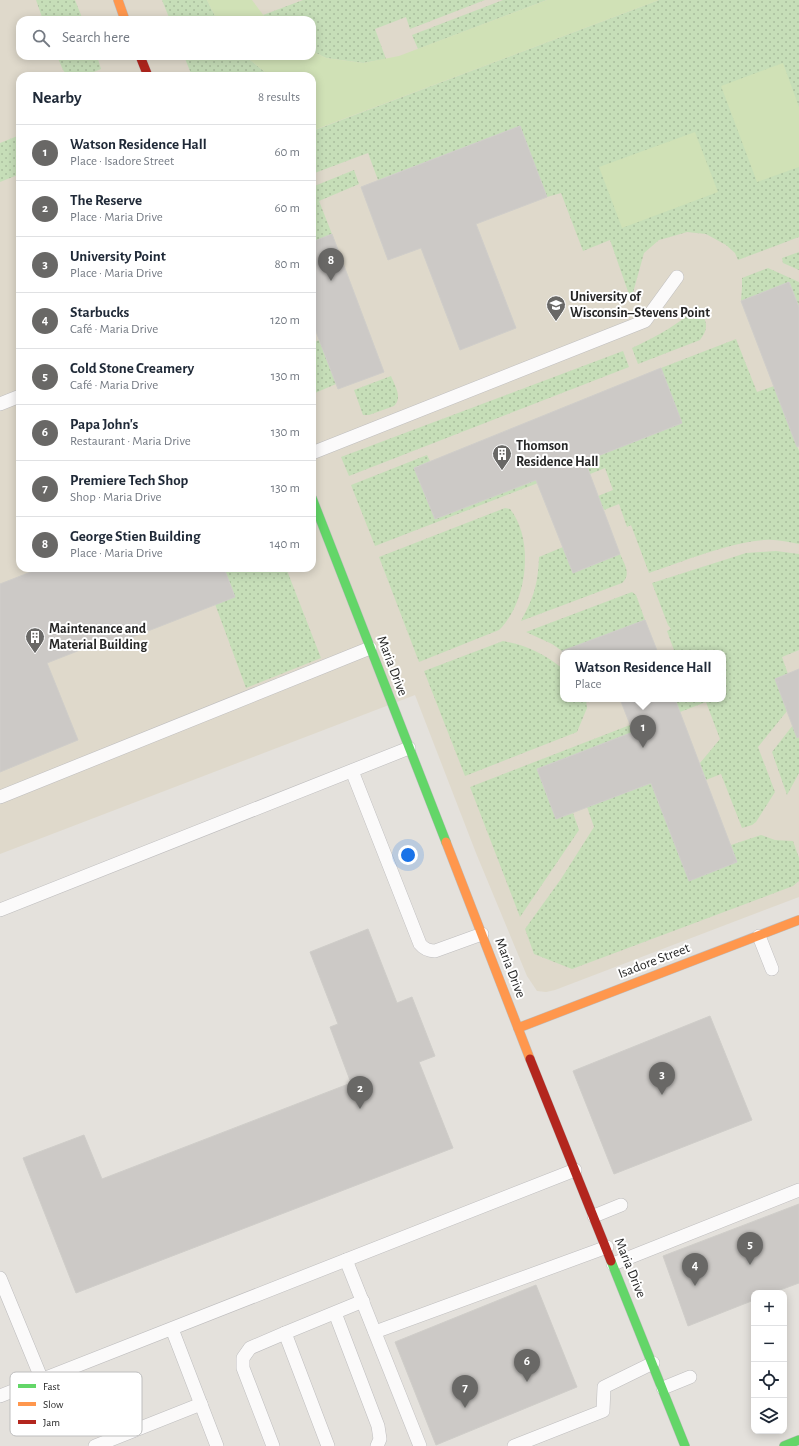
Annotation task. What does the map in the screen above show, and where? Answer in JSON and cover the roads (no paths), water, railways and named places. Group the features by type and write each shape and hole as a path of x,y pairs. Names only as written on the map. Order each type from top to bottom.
{"street":[{"path":"118,0 124,16"},
{"path":"142,60 146,72"},
{"name":"Maria Drive","path":"316,508 518,1028 607,1247 685,1446"},
{"name":"Isadore Street","path":"518,1028 799,920"},
{"path":"784,1446 799,1440"}],"lane":[{"path":"316,451 645,321 677,277"},
{"path":"0,404 16,398"},
{"path":"0,797 370,648"},
{"path":"0,910 409,748"},
{"path":"352,771 420,944 424,949 435,952 482,934"},
{"path":"759,936 772,969"},
{"path":"62,1372 575,1170"},
{"path":"613,1264 799,1190"},
{"path":"594,1216 621,1205"},
{"path":"375,1332 607,1247"},
{"path":"346,1260 420,1446"},
{"path":"0,1278 39,1372"},
{"path":"273,1446 243,1368 243,1358 250,1348 363,1301"},
{"path":"335,1313 378,1426 380,1439 377,1446"},
{"path":"172,1329 217,1446"},
{"path":"285,1334 328,1446"},
{"path":"514,1446 603,1410 604,1387 653,1363"},
{"path":"663,1388 690,1377"},
{"path":"0,1396 10,1392"},
{"path":"142,1427 201,1404"},
{"path":"94,1446 119,1436"}],"place":[{"name":"George Stien Building","path":"331,281"},
{"name":"University of Wisconsin–Stevens Point","path":"556,322"},
{"name":"Thomson Residence Hall","path":"502,471"},
{"name":"Maintenance and Material Building","path":"35,654"},
{"name":"Watson Residence Hall","path":"643,748"},
{"name":"University Point","path":"662,1095"},
{"name":"The Reserve","path":"360,1109"},
{"name":"Cold Stone Creamery","path":"750,1265"},
{"name":"Starbucks","path":"695,1286"},
{"name":"Papa John's","path":"527,1382"},
{"name":"Premiere Tech Shop","path":"465,1408"}]}
